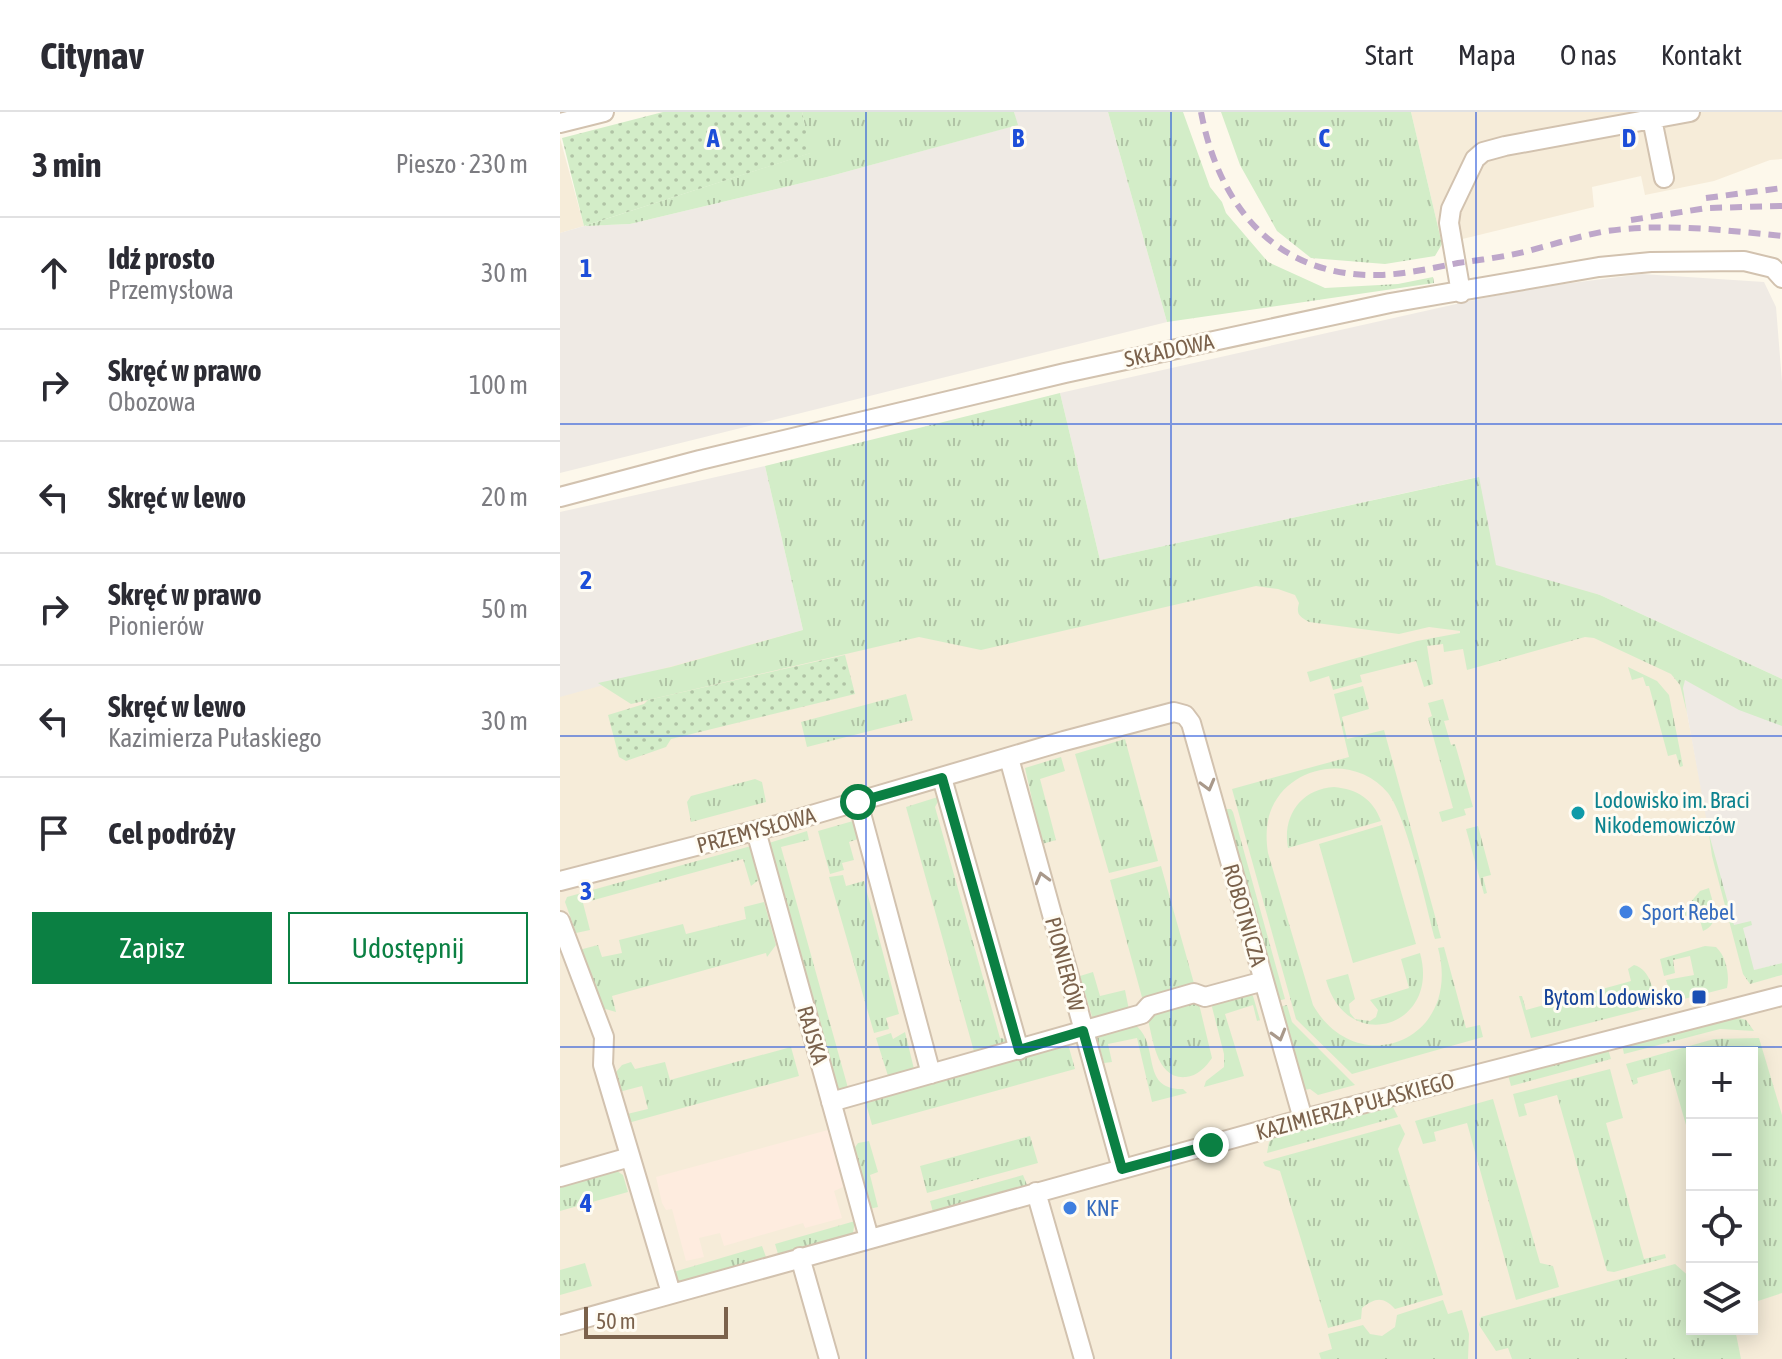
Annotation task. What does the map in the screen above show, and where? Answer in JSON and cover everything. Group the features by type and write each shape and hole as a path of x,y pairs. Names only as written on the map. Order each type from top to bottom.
{"street":[{"path":"560,123 604,112"},
{"path":"1461,293 1449,223 1451,209 1475,159 1483,152 1690,112"},
{"path":"1652,119 1664,178"},
{"name":"SKŁADOWA","path":"560,497 1065,373 1390,303 1599,267 1681,261 1744,261 1773,268 1782,278"},
{"name":"PRZEMYSŁOWA","path":"560,881 756,831 1157,716 1182,713"},
{"name":"ROBOTNICZA","path":"1182,713 1191,723 1303,1119"},
{"name":"PIONIERÓW","path":"1009,758 1122,1169"},
{"path":"942,778 1019,1050"},
{"path":"858,802 931,1074"},
{"name":"RAJSKA","path":"756,831 869,1238"},
{"path":"560,921 604,1037 603,1065 671,1293"},
{"path":"831,1102 1142,1014 1149,1006 1194,993 1205,997 1264,981"},
{"name":"KAZIMIERZA PUŁASKIEGO","path":"560,1325 1303,1119 1782,996"},
{"path":"560,1177 630,1157"},
{"path":"1036,1192 1084,1359"},
{"path":"800,1257 829,1359"}],"shaded area":[{"path":"1014,112 1108,112 1167,322 560,473 560,233 584,226 630,224 827,177 1017,125"},
{"path":"1411,112 1782,112 1782,159 1770,160 1714,181 1645,195 1641,176 1592,187 1594,207 1442,244"},
{"path":"560,138 584,226 560,233"},
{"path":"1642,274 1764,282 1776,307 1782,382 1782,679 1600,595 1495,565 1478,477 1100,560 1060,393 1474,300 1540,287"},
{"path":"765,466 803,630 560,697 560,512"},
{"path":"1479,477 1684,679 1687,713 1711,840 1750,983 1782,975 1782,1359 560,1359 560,694 803,630"},
{"path":"1684,679 1782,722 1782,963 1744,973 1709,834 1687,713"},
{"path":"828,1130 843,1187 834,1191 842,1218 805,1228 803,1223 724,1246 720,1233 699,1238 704,1257 686,1261 672,1209 666,1210 662,1203 656,1177"}],"green space":[{"path":"663,112 802,112 811,153 584,226 562,138"},
{"path":"802,112 1014,112 1018,125 827,177 630,224 584,226 810,153"},
{"path":"1108,112 1183,112 1210,187 1226,213 1268,262 1325,288 1398,284 1433,277 1434,283 1167,322"},
{"path":"1221,112 1411,112 1442,244 1435,256 1385,264 1311,258 1277,231 1240,165"},
{"path":"1060,393 1100,560 1479,477 1496,565 1600,595 1782,679 1782,726 1739,710 1685,680 1683,688 1687,713 1680,685 1671,674 1594,638 1585,637 1467,670 1463,649 1444,652 1443,644 1427,646 1433,684 1424,687 1416,661 1360,675 1362,682 1333,690 1329,676 1310,682 1307,672 1460,631 1429,627 1399,634 1309,622 1299,614 1295,595 1256,586 981,650 919,637 631,704 598,683 671,667 803,630 765,466"},
{"path":"845,655 855,694 671,739 666,747 626,761 619,757 608,715 648,700"},
{"path":"1628,667 1657,681 1669,695 1683,766 1680,767 1676,754 1668,756 1649,686 1646,686 1643,677 1632,680"},
{"path":"1363,686 1369,709 1342,717 1347,739 1384,730 1441,938 1435,939 1409,841 1388,793 1374,780 1358,772 1322,770 1305,775 1289,785 1277,798 1269,816 1267,839 1268,853 1313,1005 1332,1028 1355,1042 1378,1045 1401,1040 1421,1027 1435,1007 1442,980 1438,948 1444,947 1466,1028 1480,1025 1483,1037 1352,1074 1296,1019 1232,789 1349,757 1334,694"},
{"path":"906,694 913,720 807,747 801,722"},
{"path":"1443,699 1449,720 1444,721 1451,745 1455,744 1473,807 1464,809 1466,815 1442,822 1439,812 1453,808 1428,718 1432,716 1428,703"},
{"path":"1125,739 1158,861 1109,873 1075,754"},
{"path":"1061,757 1065,771 1040,779 1056,840 1042,844 1025,768"},
{"path":"755,779 762,782 766,802 691,822 687,802 691,796"},
{"path":"1334,787 1363,796 1374,807 1381,821 1288,848 1288,825 1296,806 1312,793"},
{"path":"941,796 935,807 1000,1038 1011,1040 1006,1047 975,1055 906,807"},
{"path":"1224,809 1233,812 1285,999 1278,1001"},
{"path":"853,821 858,839 849,842 854,860 842,863 844,870 830,874 818,831"},
{"path":"1382,825 1416,944 1353,963 1319,844"},
{"path":"1478,826 1491,875 1483,877 1487,893 1484,894 1466,829"},
{"path":"807,831 809,840 781,847 848,1088 838,1090 832,1082 769,843"},
{"path":"1709,834 1734,925 1751,921 1752,925 1743,928 1754,970 1782,963 1782,975 1750,984 1743,974"},
{"path":"751,846 761,878 751,886 743,859 583,903 590,930 576,933 565,902 567,897"},
{"path":"1161,866 1195,987 1143,1001 1110,880"},
{"path":"843,875 846,886 864,881 899,1014 886,1018 889,1029 874,1033 829,877"},
{"path":"1709,888 1714,918 1713,923 1703,931 1698,913 1680,915 1700,891"},
{"path":"764,902 776,945 767,957 766,953 612,996 616,1012 595,1006 579,950 598,945 602,957 622,953 619,940 683,924 686,934 746,919 744,907"},
{"path":"1705,946 1716,947 1725,960 1727,988 1676,1001 1672,999 1666,980 1694,975 1690,956 1673,960 1675,973 1664,976 1660,959"},
{"path":"1420,953 1423,979 1417,999 1405,1014 1389,1023 1371,1024 1355,1019 1370,1021 1376,1017 1378,1010 1370,1000 1409,988 1401,959"},
{"path":"1634,965 1648,976 1656,1006 1531,1038 1519,996 1522,996 1526,1010 1631,981 1628,969"},
{"path":"1093,972 1100,996 1125,990 1129,1010 1093,1020 1080,976"},
{"path":"1348,974 1355,999 1349,1004 1355,1019 1337,1004 1326,980"},
{"path":"1249,993 1253,996 1260,1020 1257,1021 1253,1005 1225,1014 1244,1076 1204,1087 1206,1081 1224,1067 1224,1054 1212,1007 1214,1003"},
{"path":"1191,1000 1199,1004 1212,1058 1194,1075 1176,1076 1162,1065 1147,1016 1152,1010"},
{"path":"1287,1005 1292,1022 1355,1085 1318,1095 1310,1089 1304,1090 1280,1007"},
{"path":"1739,1018 1746,1020 1754,1031 1720,1029 1624,1054 1622,1045"},
{"path":"1135,1025 1143,1033 1155,1074 1161,1082 1187,1093 1152,1102 1137,1038 1108,1044 1112,1062 1104,1063 1097,1038 1099,1034"},
{"path":"905,1032 914,1069 889,1079 876,1038 891,1033 893,1039"},
{"path":"1759,1038 1782,1115 1782,1293 1758,1301 1758,1047 1686,1047 1686,1125 1670,1069 1637,1078 1638,1083 1633,1085 1626,1064 1714,1039"},
{"path":"1068,1044 1075,1069 872,1125 865,1100"},
{"path":"791,1047 799,1076 628,1123 627,1114 648,1109 642,1086 619,1092 616,1072 622,1065 631,1062 635,1069 665,1062 670,1080"},
{"path":"1608,1049 1611,1059 1511,1086 1508,1075"},
{"path":"1610,1069 1623,1118 1606,1123 1644,1259 1665,1254 1666,1258 1614,1272 1607,1271 1557,1095 1524,1104 1527,1115 1519,1117 1513,1094"},
{"path":"1493,1099 1540,1263 1553,1266 1559,1287 1516,1300 1467,1123 1434,1132 1436,1141 1423,1144 1415,1121"},
{"path":"1392,1105 1398,1117 1267,1153 1269,1142 1275,1137"},
{"path":"1400,1124 1405,1134 1398,1149 1443,1295 1395,1309 1383,1300 1375,1300 1362,1308 1361,1319 1328,1328 1280,1171 1265,1166 1263,1162"},
{"path":"1030,1136 1038,1163 927,1193 920,1166"},
{"path":"869,1141 878,1172 870,1175 878,1207 869,1209 853,1150 858,1143"},
{"path":"617,1171 623,1175 628,1192 560,1211 560,1186"},
{"path":"1023,1175 1027,1185 933,1212 930,1201"},
{"path":"855,1221 853,1233 778,1254 775,1244"},
{"path":"762,1246 766,1257 681,1282 673,1279 670,1273"},
{"path":"585,1263 592,1286 560,1295 560,1270"},
{"path":"1675,1264 1686,1274 1686,1335 1736,1335 1741,1359 1512,1359 1508,1348 1496,1351 1479,1325 1481,1317"},
{"path":"1443,1300 1448,1314 1462,1310 1469,1334 1468,1359 1321,1359 1319,1353 1332,1349 1328,1334 1363,1325 1370,1334 1382,1336 1395,1327 1397,1315"}],"railway":[{"path":"1201,112 1222,178 1238,206 1259,230 1283,250 1311,264 1343,273 1380,275 1410,272 1524,252 1596,233 1629,229 1694,228 1782,236"},
{"path":"1706,198 1782,188"},
{"path":"1631,220 1707,208 1782,206"}],"place":[{"name":"Lodowisko im. Braci Nikodemowiczów","path":"1578,813"},
{"name":"Sport Rebel","path":"1626,912"},
{"name":"Bytom Lodowisko","path":"1699,997"},
{"name":"KNF","path":"1070,1208"}],"route":[{"path":"858,802 942,778 1019,1050 1083,1031 1122,1169 1211,1145"}]}
